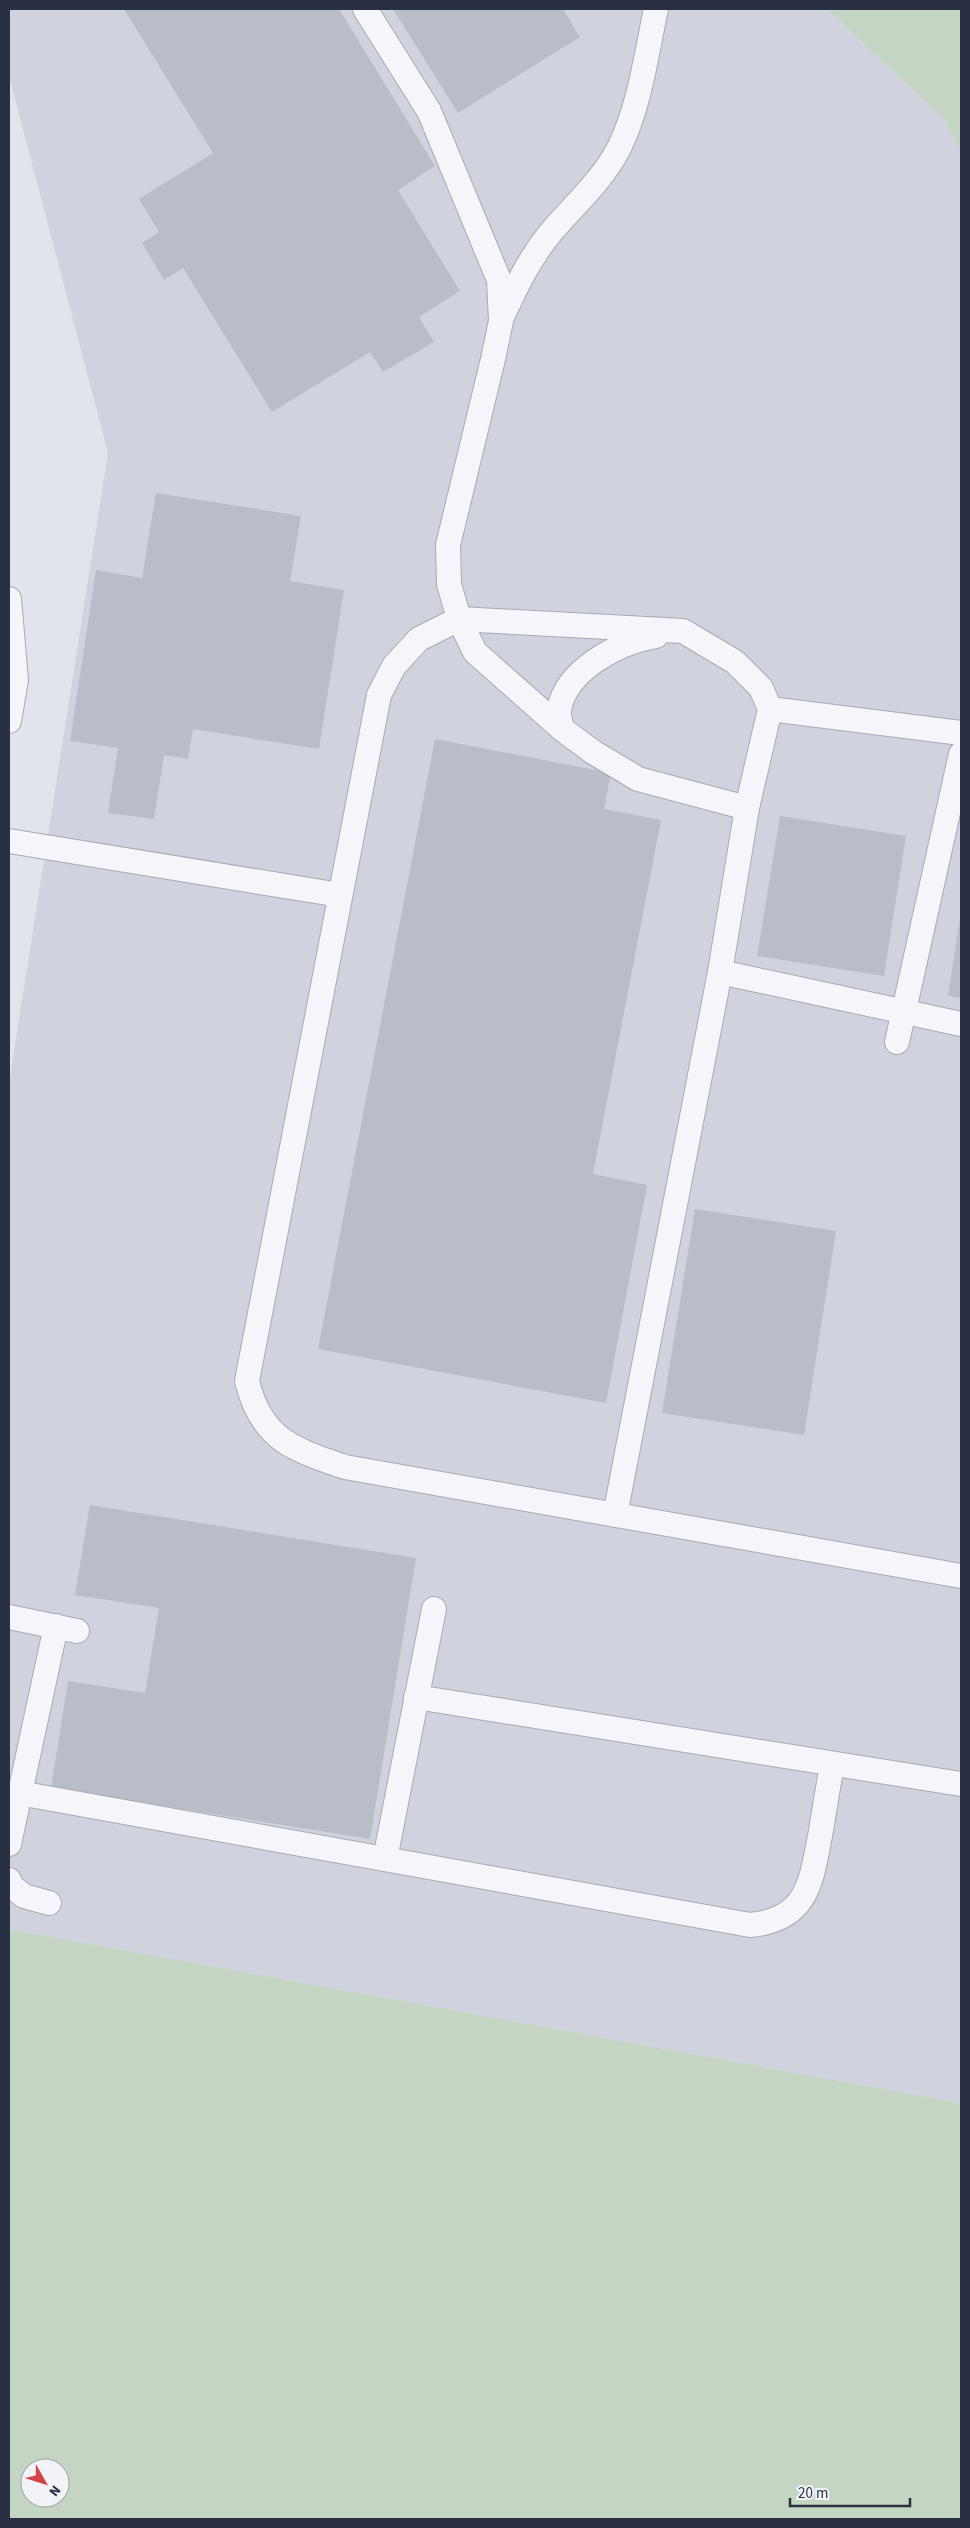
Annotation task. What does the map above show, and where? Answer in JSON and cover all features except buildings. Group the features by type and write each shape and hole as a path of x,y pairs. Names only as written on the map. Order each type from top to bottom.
{"lane":[{"path":"365,9 429,112 498,280 500,321 494,359 448,545 449,584 459,619 475,652 562,729 593,752 638,779 747,808"},
{"path":"500,321 522,275 551,232 598,182 618,149 637,104 656,9"},
{"path":"9,599 16,680 9,721"},
{"path":"615,1515 720,972 747,808 770,709 761,688 734,662 683,631 459,619 418,639 394,666 379,695 247,1381 253,1405 267,1428 287,1444 313,1456 345,1467 615,1515 961,1576"},
{"path":"562,729 559,711 567,691 582,672 603,654 640,638 683,631"},
{"path":"770,709 961,733"},
{"path":"897,1042 961,754"},
{"path":"9,841 340,895"},
{"path":"720,972 961,1024"},
{"path":"385,1859 434,1609"},
{"path":"9,1617 66,1628 20,1793 9,1844"},
{"path":"416,1697 961,1784"},
{"path":"20,1793 750,1925 770,1923 789,1912 802,1898 812,1881 832,1764"},
{"path":"9,1880 10,1886 24,1896 50,1903"}],"shaded area":[{"path":"9,9 827,9 944,119 961,152 961,2103 9,1929 9,1083 108,453 9,76"}],"green space":[{"path":"827,9 961,9 961,152 944,119"},
{"path":"9,1929 961,2103 961,2519 9,2519"}]}
